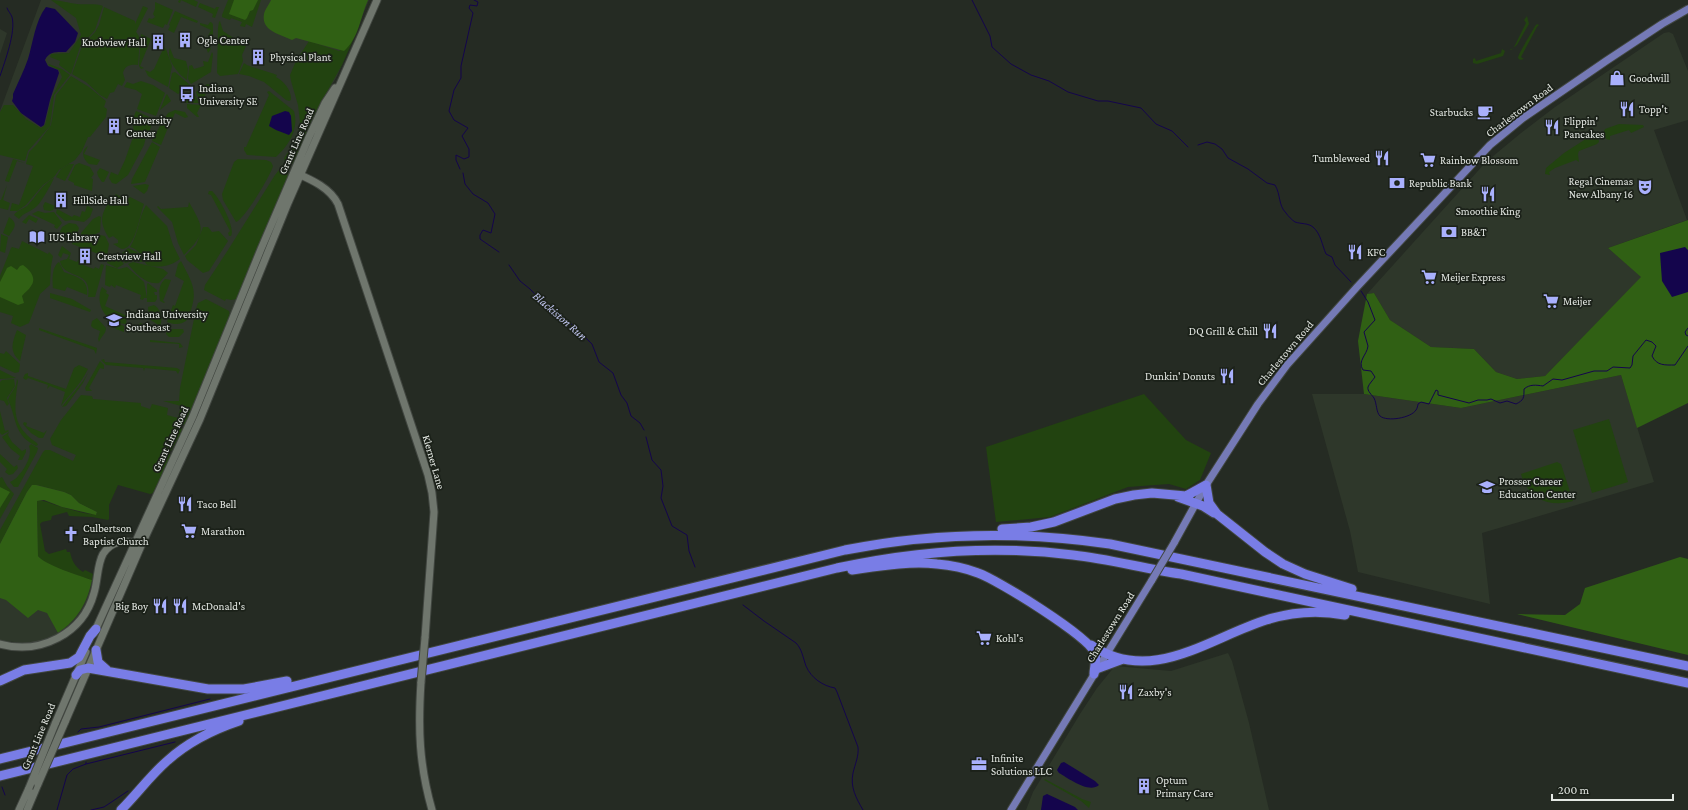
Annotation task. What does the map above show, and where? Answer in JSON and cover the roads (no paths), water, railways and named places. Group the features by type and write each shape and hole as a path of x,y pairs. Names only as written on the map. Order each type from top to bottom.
{"highway":[{"path":"0,759 358,669 845,550 979,530 1019,528 1043,524 1065,518 1115,499 1134,494 1152,493 1186,496 1206,485 1209,503 1217,514"},
{"path":"1175,496 1217,514 1274,558 1305,574 1341,586 1477,622"},
{"path":"937,536 1027,535 1076,539 1110,544 1688,666"},
{"path":"0,776 842,566 901,556 963,551 1026,551 1073,554 1135,565 1688,683"},
{"path":"760,586 874,567 907,564 937,564 978,573 1001,584 1044,611 1088,643 1106,653 1124,659 1152,661 1170,659 1188,653 1256,623 1297,614 1315,612 1340,614 1435,629"},
{"path":"0,681 24,670 67,664 79,657 90,636 96,629"},
{"path":"1088,643 1096,657 1095,672"},
{"path":"96,650 98,662 107,670"},
{"path":"1095,672 1115,661 1124,659"},
{"path":"67,664 82,671 107,670 196,687 232,689 269,685 351,667 358,669"},
{"path":"121,810 166,762 182,748 200,737 220,727 319,696"}],"main road":[{"name":"Grant Line Road","path":"18,810 29,788 55,724 82,671 96,650 138,544 297,173 325,103 341,78 377,0"},
{"name":"Charlestown Road","path":"1011,810 1152,580 1206,485 1258,404 1291,360 1490,145 1523,118 1634,42 1688,9"},
{"name":"Klerner Lane","path":"297,173 327,190 333,195 338,204 430,483 434,504 433,535 419,719 420,745 425,781 432,810"},
{"path":"0,644 22,648 36,646 50,642 68,632 82,617 89,606 94,593 100,562 104,552 115,543 123,541 138,544"},
{"name":"Grant Line Road","path":"27,810 65,722 96,629 138,544"}],"waterway":[{"name":"Blackiston Run","path":"460,169 456,160 456,155 464,159 469,157 469,149 462,136 468,128 454,120 449,111 454,90 461,78 461,66 473,13 469,8 470,5 477,6 478,2 474,0"},
{"path":"972,0 990,36 992,47 1011,64 1031,75 1049,81 1068,92 1098,101 1108,101 1141,108 1156,124 1172,131 1188,147"},
{"path":"0,76 13,30 12,17 7,8"},
{"path":"1198,145 1207,142 1215,144 1222,149 1228,158 1248,169 1267,183 1275,185 1283,210 1295,222 1309,225 1316,230 1320,236 1326,254 1332,257 1335,265 1351,282"},
{"name":"Blackiston Run","path":"463,173 465,184 473,194 488,203 495,214 491,233 483,230 480,235 480,239 499,252"},
{"name":"Blackiston Run","path":"509,265 520,281 548,308 565,318 592,344 599,362 613,373 621,395 627,403 631,416 640,423 644,430"},
{"path":"1361,291 1368,302 1375,320 1364,332 1368,346 1361,367 1363,370 1371,371 1375,377 1368,390 1374,398 1380,416 1388,419 1404,417 1413,413 1418,404 1421,402 1429,404 1436,390 1438,391 1438,395 1469,403 1478,400 1491,399 1500,403 1507,401 1516,404 1522,400 1524,397 1524,389 1529,386 1543,386 1553,379 1562,380 1594,371 1607,371 1613,367 1630,368 1632,365 1633,356 1646,340 1652,342 1656,346 1652,356 1656,362 1665,365 1675,365 1688,346"},
{"path":"1688,328 1685,332 1688,336"},
{"name":"Blackiston Run","path":"646,437 652,460 661,470 663,486 661,498 672,526 687,535 689,551 695,567"},
{"name":"Blackiston Run","path":"743,605 796,643 800,648 808,670 814,678 835,688 858,747 852,783 856,797 863,810"},
{"path":"78,732 81,729 99,727 210,699"},
{"path":"86,764 175,742"},
{"path":"57,810 67,775 73,769 86,764 86,762"},
{"path":"2,787 5,795"},
{"path":"91,810 104,807 128,791"}],"place":[{"name":"Ogle Center","path":"185,40"},
{"name":"Knobview Hall","path":"158,42"},
{"name":"Physical Plant","path":"258,57"},
{"name":"Goodwill","path":"1617,78"},
{"name":"Indiana University SE","path":"187,94"},
{"name":"Topp't","path":"1627,109"},
{"name":"Starbucks","path":"1485,112"},
{"name":"University Center","path":"114,126"},
{"name":"Flippin' Pancakes","path":"1552,127"},
{"name":"Tumbleweed","path":"1382,158"},
{"name":"Rainbow Blossom","path":"1428,160"},
{"name":"Republic Bank","path":"1397,183"},
{"name":"Regal Cinemas New Albany 16","path":"1645,187"},
{"name":"Smoothie King","path":"1488,194"},
{"name":"HillSide Hall","path":"61,200"},
{"name":"BB&T","path":"1449,232"},
{"name":"IUS Library","path":"37,237"},
{"name":"KFC","path":"1355,252"},
{"name":"Crestview Hall","path":"85,256"},
{"name":"Meijer Express","path":"1429,277"},
{"name":"Meijer","path":"1551,301"},
{"name":"Indiana University Southeast","path":"114,320"},
{"name":"DQ Grill & Chill","path":"1270,331"},
{"name":"Dunkin' Donuts","path":"1227,376"},
{"name":"Prosser Career Education Center","path":"1487,487"},
{"name":"Taco Bell","path":"185,504"},
{"name":"Marathon","path":"189,531"},
{"name":"Culbertson Baptist Church","path":"71,534"},
{"name":"Big Boy","path":"160,606"},
{"name":"McDonald's","path":"180,606"},
{"name":"Kohl's","path":"984,638"},
{"name":"Zaxby's","path":"1126,692"},
{"name":"Infinite Solutions LLC","path":"979,764"},
{"name":"Optum Primary Care","path":"1144,786"}]}
